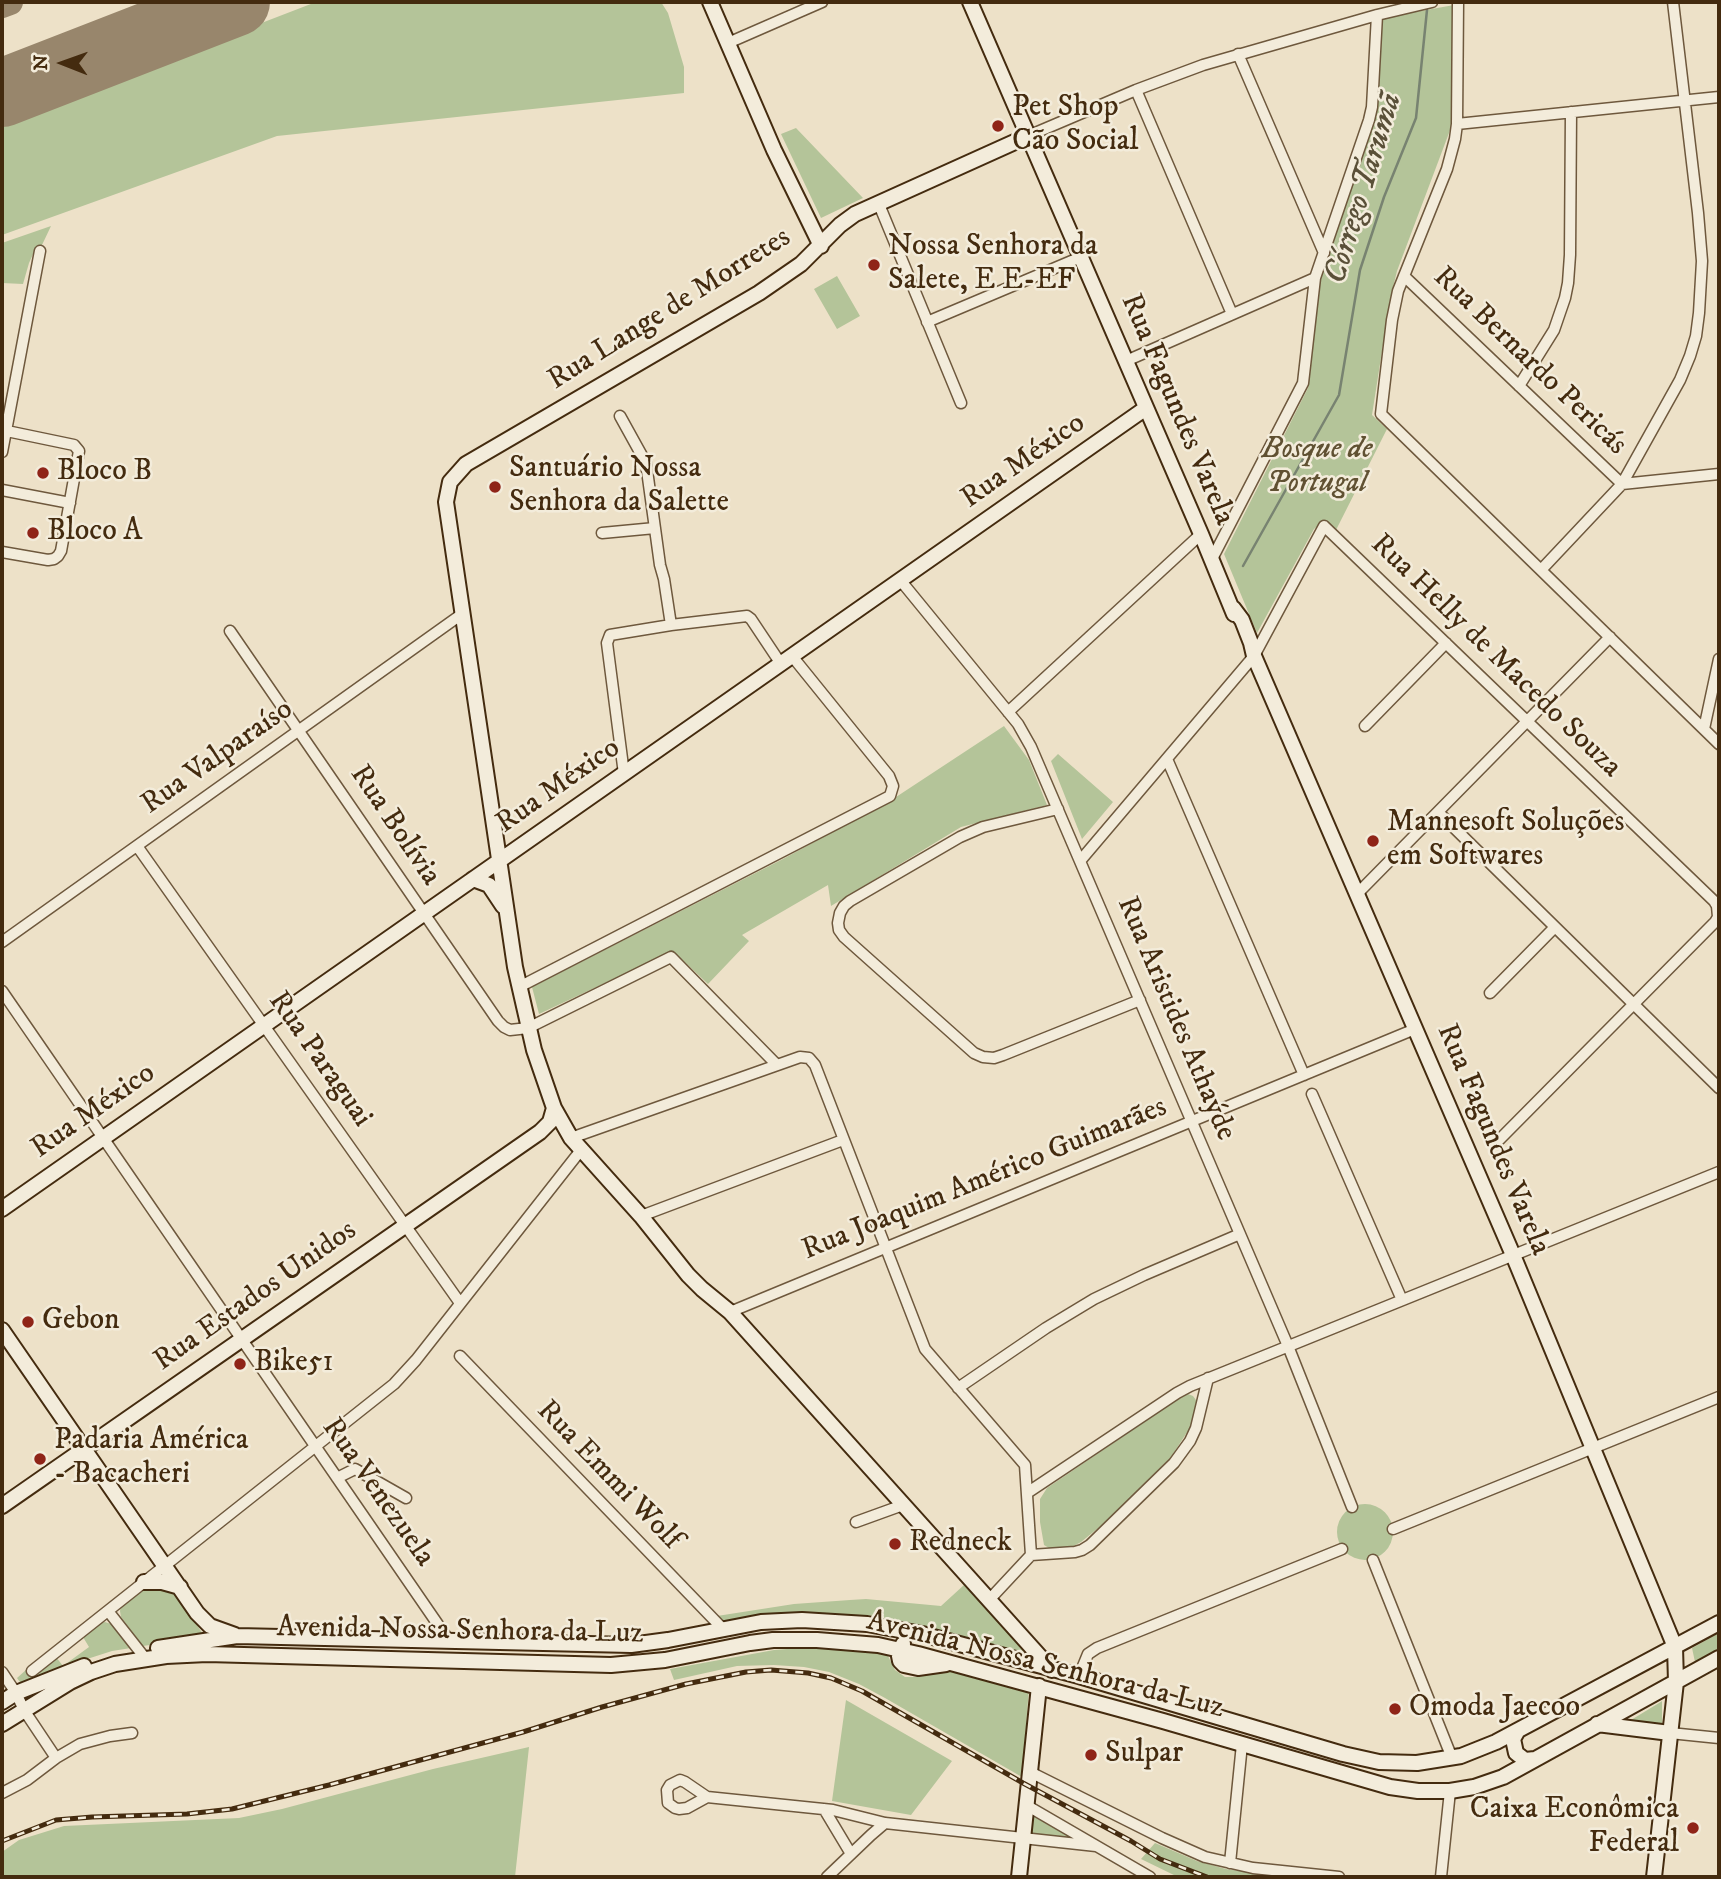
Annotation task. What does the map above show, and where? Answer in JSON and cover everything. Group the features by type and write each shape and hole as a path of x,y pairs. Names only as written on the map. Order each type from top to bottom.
{"main road":[{"path":"710,2 786,175 821,246"},
{"name":"Rua Fagundes Varela","path":"971,2 1233,608 1242,620 1254,656 1513,1255 1675,1647"},
{"name":"Rua Lange de Morretes","path":"462,614 446,502 450,482 466,464 742,303 793,269 821,246 847,219 878,202 1028,135"},
{"name":"Rua México","path":"2,1209 1146,408"},
{"path":"462,614 519,987 543,1080 554,1108 576,1144 641,1216 695,1283 730,1312 1052,1670"},
{"path":"473,879 493,889 507,913"},
{"name":"Rua Estados Unidos","path":"2,1506 540,1132 550,1122 554,1108"},
{"path":"540,1132 557,1131 576,1144"},
{"path":"2,1330 197,1613 210,1626 237,1636"},
{"path":"144,1582 162,1582 180,1587"},
{"name":"Avenida Nossa Senhora da Luz","path":"2,1702 16,1693 97,1660 237,1636 631,1645 761,1622 812,1620 867,1624 922,1634 1079,1676 1362,1759 1417,1763 1478,1751 1719,1623"},
{"path":"900,1649 907,1639 922,1634"},
{"name":"Avenida Nossa Senhora da Luz","path":"2,1724 70,1682 142,1654 611,1665 655,1661 773,1640 838,1641 900,1649 953,1663 1390,1787 1418,1791 1450,1791 1488,1783 1719,1658"},
{"path":"1654,1877 1676,1682 1675,1647"},
{"path":"1018,1877 1039,1686"},
{"path":"1126,1710 1135,1709 1141,1704 1141,1696 1138,1693"},
{"path":"1597,1724 1670,1732"},
{"path":"1517,1732 1513,1739 1516,1753 1525,1759 1535,1759"}],"street":[{"path":"728,43 822,2"},
{"name":"Rua Lange de Morretes","path":"1028,135 1183,72 1238,54 1432,2"},
{"path":"1458,2 1457,124 1452,153 1404,276 1393,313 1381,414 1719,744"},
{"path":"1541,570 1622,484 1680,380 1693,346 1699,313 1702,261 1672,2"},
{"path":"1212,559 1301,389 1315,278 1372,107 1377,15"},
{"path":"1238,54 1324,253"},
{"path":"1136,90 1232,314"},
{"path":"1457,124 1719,97"},
{"path":"1519,386 1554,330 1568,283 1571,112"},
{"path":"878,202 961,403"},
{"path":"2,452 40,251"},
{"path":"928,322 1081,257"},
{"name":"Rua Bernardo Pericás","path":"1404,276 1622,484"},
{"path":"1126,361 1315,278"},
{"path":"620,416 646,463 671,625"},
{"path":"2,552 48,560 54,559 61,551 79,456 78,448 69,443 4,431"},
{"path":"1622,484 1719,474"},
{"path":"2,490 70,503"},
{"name":"Rua Helly de Macedo Souza","path":"1254,656 1324,526 1714,901 1718,912"},
{"path":"603,533 655,528"},
{"path":"1008,712 1201,534"},
{"name":"Rua Aristides Athaýde","path":"901,581 1025,734 1240,1234 1352,1507"},
{"name":"Rua Valparaíso","path":"2,942 462,614"},
{"path":"519,987 886,798 892,791 889,776 747,616 610,635 607,639 624,774"},
{"name":"Rua Bolívia","path":"230,631 498,1021 510,1030 528,1028"},
{"path":"1357,894 1610,638"},
{"path":"1365,726 1446,643"},
{"path":"1080,861 1254,656"},
{"path":"1704,729 1719,659"},
{"path":"1167,760 1304,1075"},
{"path":"1058,809 983,827 960,837 850,901 840,914 839,930 974,1054 983,1057 1003,1055 1140,999"},
{"path":"1438,811 1719,1087"},
{"name":"Rua Paraguai","path":"137,846 460,1303"},
{"path":"1499,1140 1715,922 1718,912"},
{"path":"1490,993 1555,927"},
{"path":"528,1028 671,957 777,1065"},
{"name":"Rua Venezuela","path":"2,991 450,1642"},
{"name":"Rua Joaquim Américo Guimarães","path":"730,1312 1415,1029"},
{"path":"32,1671 394,1384 460,1303 576,1144 800,1057 809,1058 815,1065 925,1349 1025,1465 1031,1555"},
{"path":"1312,1094 1402,1300"},
{"path":"641,1216 844,1140"},
{"path":"1027,1493 1177,1393 1208,1378 1719,1172"},
{"path":"957,1388 1062,1317 1094,1299 1240,1234"},
{"name":"Rua Emmi Wolf","path":"460,1356 722,1629"},
{"path":"989,1600 1031,1555 1082,1550 1090,1545 1174,1463 1196,1428 1208,1378"},
{"path":"1393,1529 1719,1397"},
{"path":"337,1478 355,1469 406,1498"},
{"path":"856,1522 903,1504"},
{"path":"1079,1676 1085,1660 1093,1650 1342,1549"},
{"path":"1373,1560 1452,1758"},
{"path":"108,1611 142,1654"},
{"path":"2,1672 56,1758"},
{"path":"1670,1732 1719,1738"},
{"path":"2,1793 27,1780 56,1758 88,1742 132,1733"},
{"path":"1230,1863 1242,1744"},
{"path":"1030,1772 1184,1849 1230,1863 1339,1877"},
{"path":"1441,1877 1450,1791"},
{"path":"707,1797 824,1808 885,1823 1096,1846"},
{"path":"1026,1805 1150,1877"},
{"path":"805,1807 832,1824"},
{"path":"824,1808 850,1854"},
{"path":"827,1877 885,1823"}],"green space":[{"path":"316,2 661,2 668,13 684,67 684,93 277,136 2,235 2,123"},
{"name":"Bosque de Portugal","path":"1454,5 1452,125 1397,271 1390,300 1372,415 1387,429 1336,530 1329,524 1320,524 1314,529 1257,633 1224,554 1308,388 1321,274 1376,114 1382,18"},
{"path":"796,128 863,198 821,218 781,134"},
{"path":"51,226 42,245 34,252 23,284 2,283 2,243"},
{"path":"837,276 860,316 837,329 814,289"},
{"path":"1004,726 1029,760 1047,805 961,827 831,906 828,885 742,935 749,941 708,984 673,951 539,1014 532,987 783,859 893,799"},
{"path":"1058,754 1113,802 1082,839 1051,761"},
{"path":"1188,1394 1193,1396 1197,1405 1193,1423 1171,1457 1081,1542 1070,1548 1054,1551 1044,1545 1040,1499 1047,1488"},
{"path":"1360,1504 1370,1504 1385,1512 1391,1521 1391,1543 1385,1552 1370,1560 1360,1560 1342,1548 1337,1537 1337,1527 1349,1509"},
{"path":"964,1585 1031,1657 878,1618 810,1613 724,1623 717,1616 794,1604 866,1599 941,1606"},
{"path":"148,1587 167,1589 175,1593 205,1637 143,1646 121,1617 120,1611 121,1605"},
{"path":"105,1622 114,1625 131,1648 84,1660 22,1685 17,1678 27,1669 32,1676 56,1657 63,1666 89,1647 83,1637"},
{"path":"1719,1633 1719,1649 1695,1662 1692,1648"},
{"path":"813,1647 887,1654 895,1670 905,1677 919,1677 950,1668 1029,1688 1022,1777 885,1698 829,1672 774,1665 737,1666 674,1680 670,1669 774,1650"},
{"path":"846,1700 952,1761 911,1815 832,1801"},
{"path":"1662,1701 1662,1726 1626,1723 1659,1703"},
{"path":"529,1747 515,1877 2,1877 2,1852 19,1840 64,1826 239,1818"},
{"path":"1032,1812 1080,1841 1029,1836"},
{"path":"1155,1843 1197,1861 1226,1869 1281,1877 1178,1877 1141,1859"}],"waterway":[{"name":"Córrego Tarumã","path":"1243,566 1339,395 1360,270 1384,197 1416,118 1427,10"}],"taxiway":[{"path":"2,5 10,2"}],"runway":[{"path":"2,93 236,2"}],"railway":[{"path":"2,1841 56,1820 187,1814 232,1809 523,1732 686,1684 771,1670 831,1678 862,1691 1160,1859 1207,1877"}],"place":[{"name":"Pet Shop Cão Social","path":"998,126"},
{"name":"Nossa Senhora da Salete, E E-EF","path":"874,265"},
{"name":"Bloco B","path":"43,473"},
{"name":"Santuário Nossa Senhora da Salette","path":"495,487"},
{"name":"Bloco A","path":"33,533"},
{"name":"Mannesoft Soluções em Softwares","path":"1373,841"},
{"name":"Gebon","path":"28,1322"},
{"name":"Bike51","path":"240,1364"},
{"name":"Padaria América - Bacacheri","path":"40,1459"},
{"name":"Redneck","path":"895,1544"},
{"name":"Omoda Jaecoo","path":"1395,1709"},
{"name":"Sulpar","path":"1091,1755"},
{"name":"Caixa Econômica Federal","path":"1693,1828"}]}
